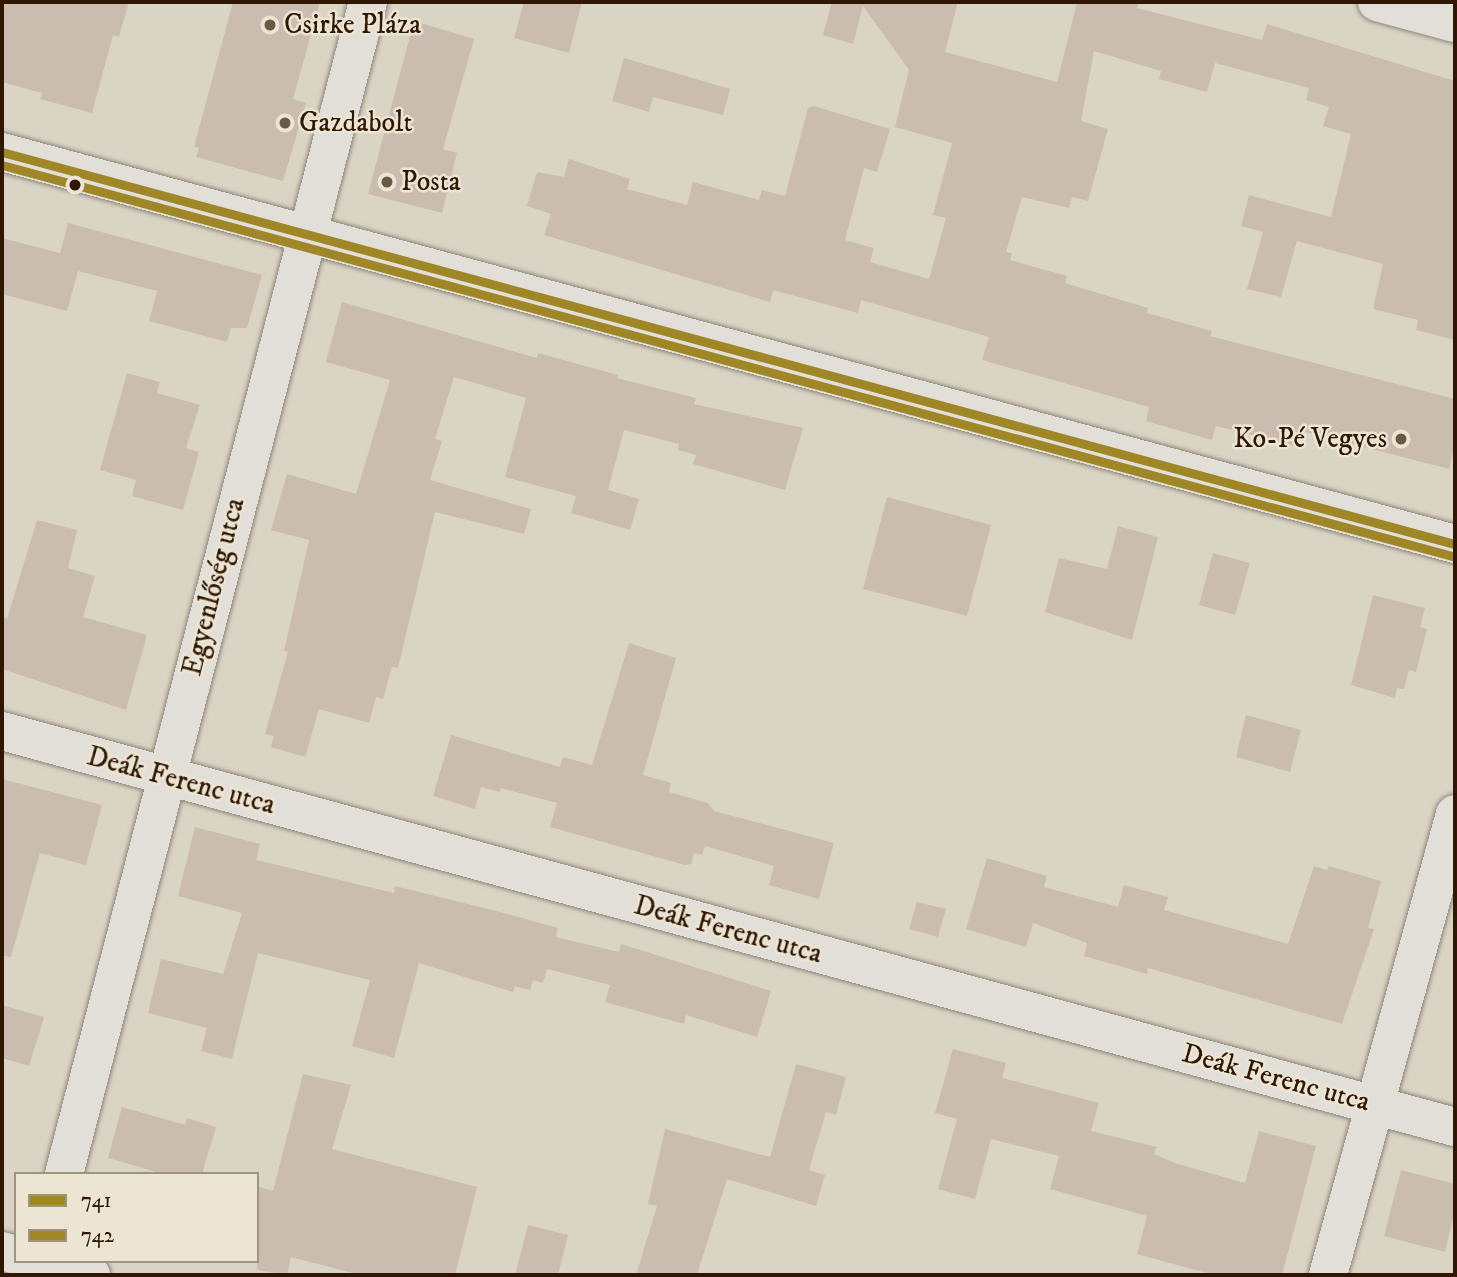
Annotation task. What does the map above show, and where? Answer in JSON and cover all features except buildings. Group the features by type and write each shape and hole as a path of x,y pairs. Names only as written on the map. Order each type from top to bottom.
{"street":[{"name":"Egyenlőség utca","path":"65,1172 305,235 368,2"},
{"path":"1377,2 1455,23"},
{"path":"2,152 1455,544"},
{"name":"Deák Ferenc utca","path":"2,732 1455,1127"},
{"path":"1328,1275 1455,814"},
{"path":"44,1263 91,1275"}],"transit line":[{"name":"741","path":"2,152 1455,544"},
{"name":"742","path":"2,165 1452,556"}],"place":[{"name":"Csirke Pláza","path":"270,25"},
{"name":"Gazdabolt","path":"285,123"},
{"name":"Posta","path":"387,182"},
{"name":"Ko-Pé Vegyes","path":"1401,439"}]}
